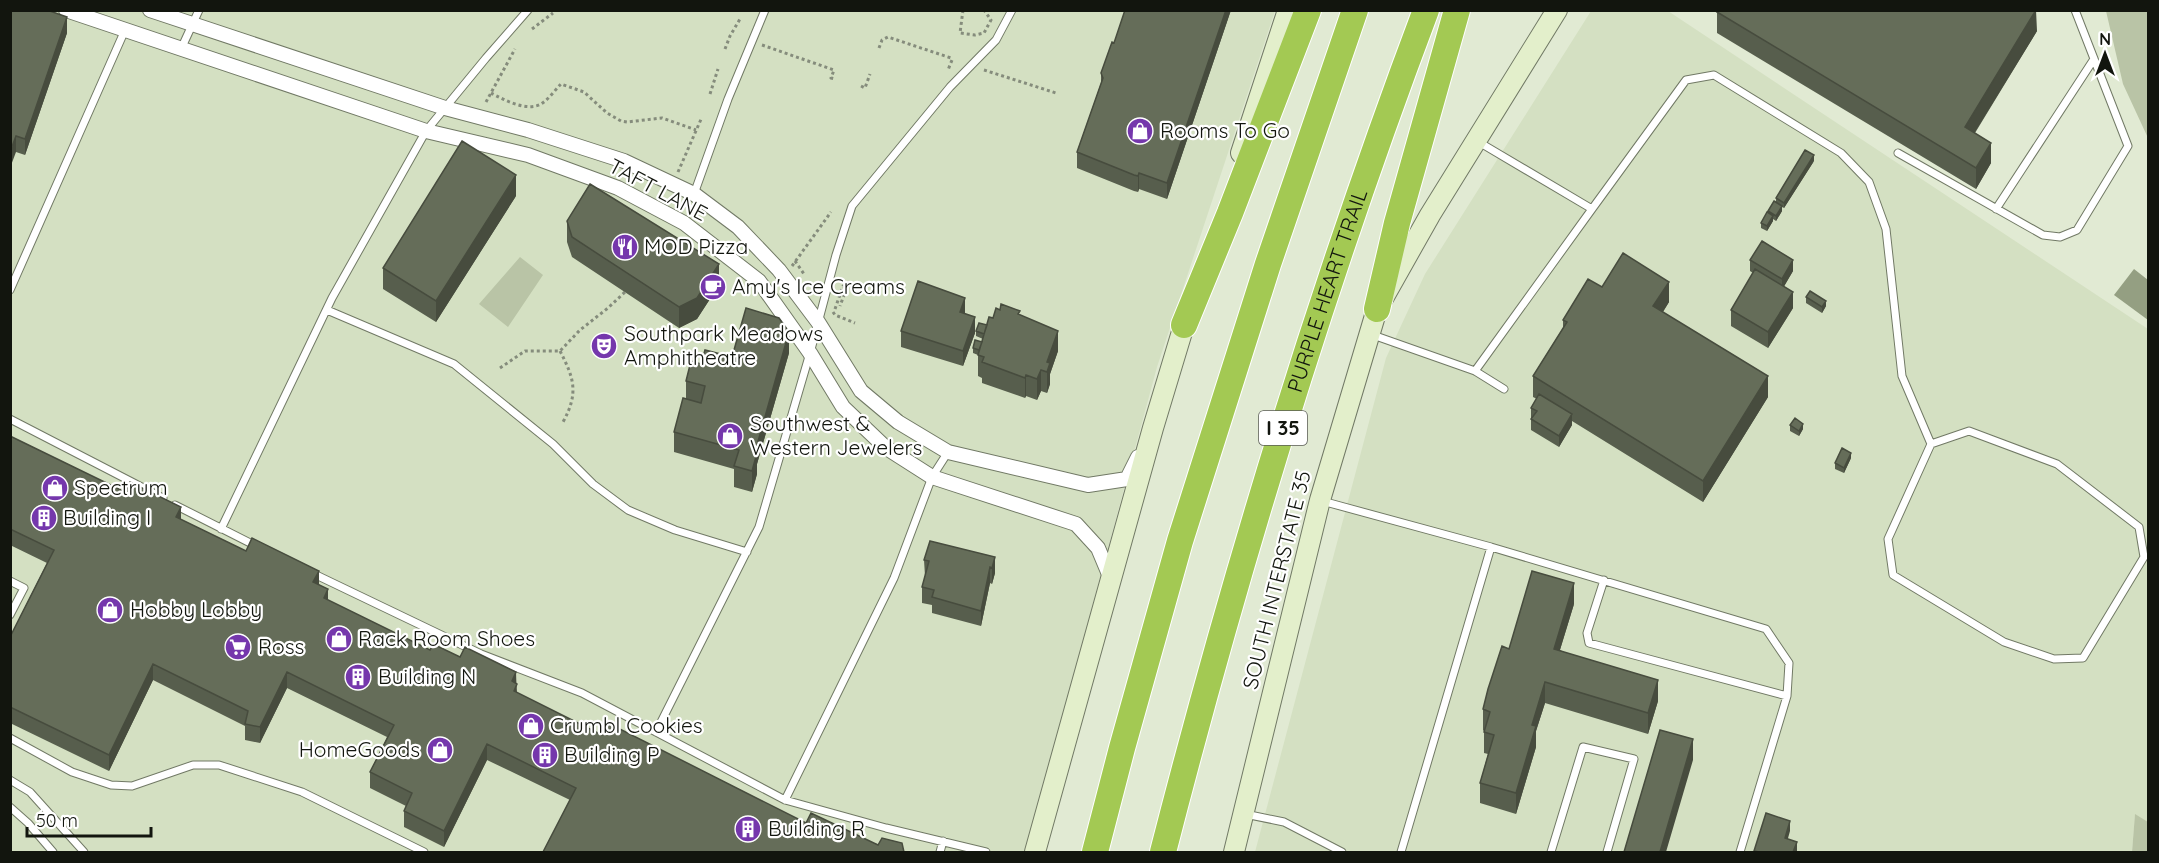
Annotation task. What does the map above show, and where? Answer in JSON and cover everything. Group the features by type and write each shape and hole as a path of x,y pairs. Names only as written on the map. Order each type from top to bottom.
{"highway":[{"path":"1184,325 1308,10"},
{"path":"1095,852 1180,541 1268,264 1355,10"},
{"name":"PURPLE HEART TRAIL","path":"1162,852 1250,533 1284,424 1334,270 1426,10"},
{"path":"1377,309 1397,223 1457,10"}],"main road":[{"path":"1035,852 1153,428 1184,325 1288,10"},
{"name":"SOUTH INTERSTATE 35","path":"1234,852 1320,500 1377,309 1430,215 1557,10"}],"street":[{"name":"TAFT LANE","path":"66,10 426,131 528,155 618,188 684,223 759,281 810,353 843,407 885,447 932,477 1076,524 1098,548 1112,579"},
{"name":"TAFT LANE","path":"150,10 445,108 528,130 624,161 694,194 738,227 779,270 819,322 861,391 898,423 948,452 1088,485 1127,479 1153,428"}],"lane":[{"path":"181,49 199,10"},
{"path":"221,529 327,310 426,131 528,10"},
{"path":"694,194 728,99 765,10"},
{"path":"656,732 759,527 852,206 950,87 996,40 1012,10"},
{"path":"1898,153 2043,235 2060,237 2077,230 2128,146 2075,10"},
{"path":"10,290 125,30"},
{"path":"1996,209 2094,59"},
{"path":"1475,371 1686,80 1714,75 1841,153 1869,182 1886,229 1902,376 1932,444 1888,539 1893,575 2004,642 2054,659 2083,658 2144,557 2139,527 2057,464 1969,431 1932,444"},
{"path":"1477,141 1592,209"},
{"path":"327,310 454,364 552,444 592,484 628,510 675,530 747,552"},
{"path":"1370,334 1475,371 1504,389"},
{"path":"10,419 265,550"},
{"path":"785,800 894,578 932,477 948,452"},
{"path":"1320,500 1491,547 1766,630 1789,663 1787,696 1740,852"},
{"path":"1401,852 1491,547"},
{"path":"301,568 481,654 582,693 785,800 886,828 986,852"},
{"path":"1604,580 1587,633 1589,643 1787,696"},
{"path":"10,581 24,588 10,615"},
{"path":"10,738 72,772 111,785 132,786 194,765 219,765 302,792 424,852"},
{"path":"1551,852 1583,747 1634,759 1607,852"},
{"path":"10,780 30,792 84,852"},
{"path":"10,807 28,823 53,852"},
{"path":"1245,814 1284,822 1342,852"},
{"path":"940,852 943,841"}],"path":[{"path":"963,10 960,33 975,35 984,33 991,20 984,10"},
{"path":"532,29 552,13"},
{"path":"725,49 740,19"},
{"path":"731,34 738,36"},
{"path":"879,48 882,40 888,37 951,58 948,70"},
{"path":"761,44 834,70 831,78 835,79"},
{"path":"486,102 515,49"},
{"path":"710,94 718,69"},
{"path":"983,70 1056,93"},
{"path":"861,86 866,88 870,74"},
{"path":"491,93 519,105 538,106 561,84 584,92 602,109 621,121 662,118 696,130"},
{"path":"677,174 702,117"},
{"path":"791,267 831,212"},
{"path":"795,261 804,274"},
{"path":"840,306 847,287 843,286 833,313 855,323"},
{"path":"500,368 525,351 560,351 580,330 625,292"},
{"path":"560,351 574,384 567,415 563,422"}],"shaded area":[{"path":"10,11 1275,11 1157,367 1026,852 11,852"},
{"path":"1591,11 1668,11 2148,329 2148,822 2135,815 2132,852 1255,852 1386,358 1425,274"},
{"path":"2106,11 2148,11 2148,138 2123,84"},
{"path":"520,257 543,275 508,327 479,304"},
{"path":"2134,269 2148,280 2148,320 2114,295"},
{"path":"2135,814 2148,822 2148,852 2132,852"}],"building":[{"path":"10,10 47,10 67,17 25,139 16,136 10,152"},
{"name":"Rooms To Go","path":"1125,10 1226,10 1167,183 1139,173 1138,176 1134,175 1077,152 1103,78 1101,73"},
{"path":"1719,10 2036,10 1965,127 1991,143 1976,168 1717,12"},
{"path":"462,141 516,175 436,301 383,268"},
{"path":"1805,150 1814,155 1784,203 1776,198"},
{"path":"590,184 719,264 697,298 679,307 572,237 567,221"},
{"path":"1774,201 1782,206 1776,216 1768,211"},
{"path":"1767,212 1773,216 1767,226 1761,223"},
{"path":"1762,241 1793,260 1782,279 1750,260"},
{"path":"1623,253 1669,282 1653,306 1768,376 1703,481 1533,376 1567,322 1563,320 1588,279 1602,287"},
{"path":"1755,269 1793,292 1768,332 1731,310"},
{"path":"918,281 965,298 960,312 975,317 963,351 901,331"},
{"path":"1810,291 1826,301 1822,307 1806,297"},
{"path":"1001,304 1020,311 1018,314 1058,331 1047,362 1050,363 1047,372 1041,370 1037,379 1026,375 1025,378 982,362 984,357 978,355 989,317 993,318 996,308 1000,310"},
{"path":"746,308 779,318 789,332 755,452 757,453 752,471 734,466 739,450 674,432 683,398 701,403 705,386 686,381 691,361 701,364 705,350 732,357"},
{"path":"979,323 987,325 984,334 976,331"},
{"path":"975,340 982,342 979,350 973,348"},
{"path":"1539,394 1572,414 1559,436 1531,419 1537,411 1531,408"},
{"path":"1795,418 1803,424 1799,431 1790,425"},
{"path":"10,436 125,492 130,482 181,507 176,517 246,551 252,538 319,571 313,582 328,589 324,598 430,650 433,644 460,657 465,647 516,672 512,681 517,684 514,691 602,735 608,723 806,823 811,813 878,845 882,838 902,843 904,852 543,852 576,788 487,744 444,831 404,811 412,793 370,772 394,725 287,672 260,727 245,724 248,711 153,664 109,755 10,707 10,637 54,550 10,529"},
{"path":"1842,448 1851,453 1844,468 1835,463"},
{"path":"930,541 995,557 992,568 990,567 981,611 932,597 934,590 922,587 929,561 924,560"},
{"path":"1532,571 1574,583 1554,649 1658,680 1648,713 1545,682 1532,725 1536,726 1516,793 1480,783 1494,735 1484,732 1490,712 1483,709 1502,646 1509,649"},
{"path":"1660,730 1693,739 1660,852 1624,852"},
{"path":"1766,813 1790,821 1785,838 1797,842 1793,852 1754,851"}],"place":[{"name":"Rooms To Go","path":"1140,131"},
{"name":"MOD Pizza","path":"625,247"},
{"name":"Amy's Ice Creams","path":"713,287"},
{"name":"Southpark Meadows Amphitheatre","path":"604,346"},
{"name":"Southwest & Western Jewelers","path":"730,436"},
{"name":"Spectrum","path":"55,488"},
{"name":"Building I","path":"44,518"},
{"name":"Hobby Lobby","path":"110,610"},
{"name":"Rack Room Shoes","path":"339,639"},
{"name":"Ross","path":"238,647"},
{"name":"Building N","path":"358,677"},
{"name":"Crumbl Cookies","path":"531,726"},
{"name":"HomeGoods","path":"440,750"},
{"name":"Building P","path":"545,755"},
{"name":"Building R","path":"748,829"}]}
